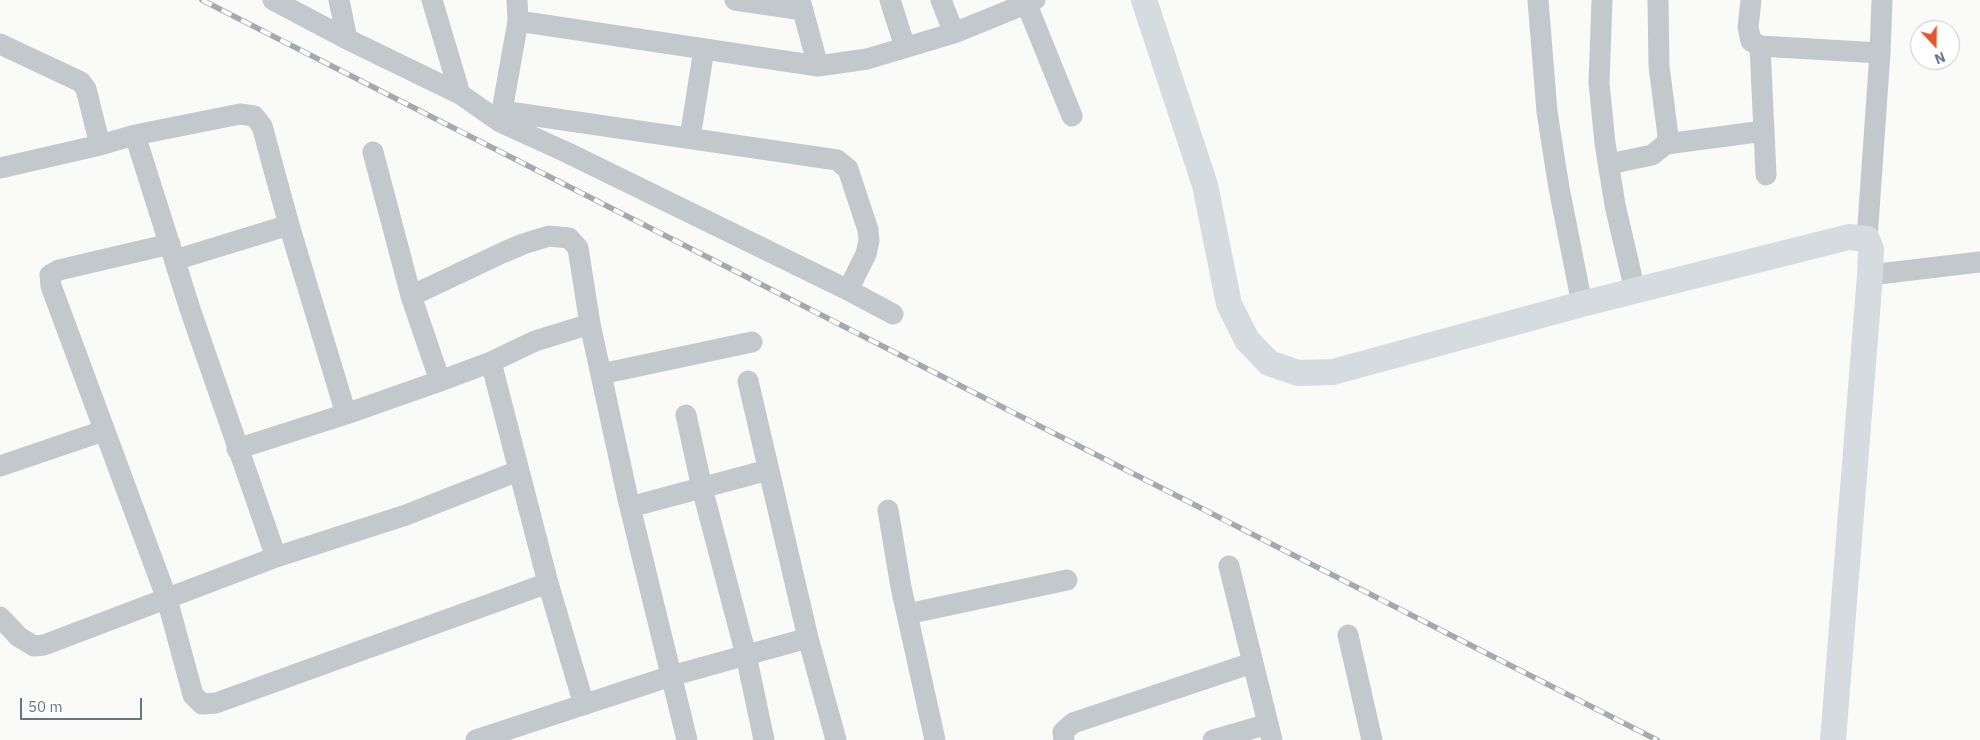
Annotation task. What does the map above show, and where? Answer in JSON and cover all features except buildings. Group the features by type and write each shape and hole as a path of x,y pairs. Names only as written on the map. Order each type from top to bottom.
{"main road":[{"path":"1144,0 1205,185 1229,304 1246,340 1269,363 1298,373 1333,372 1582,304 1849,237 1867,239 1871,249 1870,276 1833,740"}],"street":[{"path":"273,0 347,39 460,94 566,152 848,290 893,314"},
{"path":"339,0 347,39"},
{"path":"432,0 460,94"},
{"path":"735,0 802,5 818,66"},
{"path":"890,0 905,47"},
{"path":"942,0 954,33"},
{"path":"1538,0 1547,112 1559,188 1582,304"},
{"path":"1602,0 1599,83 1608,164 1615,205 1635,291"},
{"path":"1608,164 1652,155 1661,150 1666,144 1668,136 1659,66 1658,0"},
{"path":"1750,0 1748,27 1751,41 1760,46 1880,53"},
{"path":"1867,239 1882,0"},
{"path":"501,116 518,10 704,49 818,66 867,59 954,33 1028,1 1072,116"},
{"path":"0,44 81,82 86,89 100,145"},
{"path":"1760,46 1766,175"},
{"path":"690,138 704,49"},
{"path":"0,168 135,135 240,114 254,116 262,126 288,225 346,414"},
{"path":"501,116 690,138 837,160 848,169 868,230 869,241 866,254 848,290"},
{"path":"1666,144 1764,130"},
{"path":"135,135 237,448 276,557"},
{"path":"373,152 411,296 440,380"},
{"path":"288,225 173,252 59,270 50,275 51,286 103,431 167,599 192,695 202,704 216,703 548,583"},
{"path":"411,296 522,244 549,236 569,238 578,248 590,324 630,507 687,740"},
{"path":"1870,276 1980,262"},
{"path":"237,448 346,414 491,362 534,341 590,324"},
{"path":"601,374 752,342"},
{"path":"491,362 548,583 584,705"},
{"path":"748,381 808,638 836,740"},
{"path":"686,415 702,488 746,655 764,740"},
{"path":"0,466 103,431"},
{"path":"630,507 768,470"},
{"path":"0,617 19,637 34,646 44,644 276,557 406,515 518,471"},
{"path":"888,510 907,614 935,740"},
{"path":"1213,740 1270,732 1229,566"},
{"path":"907,614 1067,580"},
{"path":"1348,635 1372,740"},
{"path":"476,740 521,733 584,705 671,676 808,638"},
{"path":"1064,740 1063,732 1073,723 1252,663"}],"railway":[{"path":"202,0 1657,740"}]}
